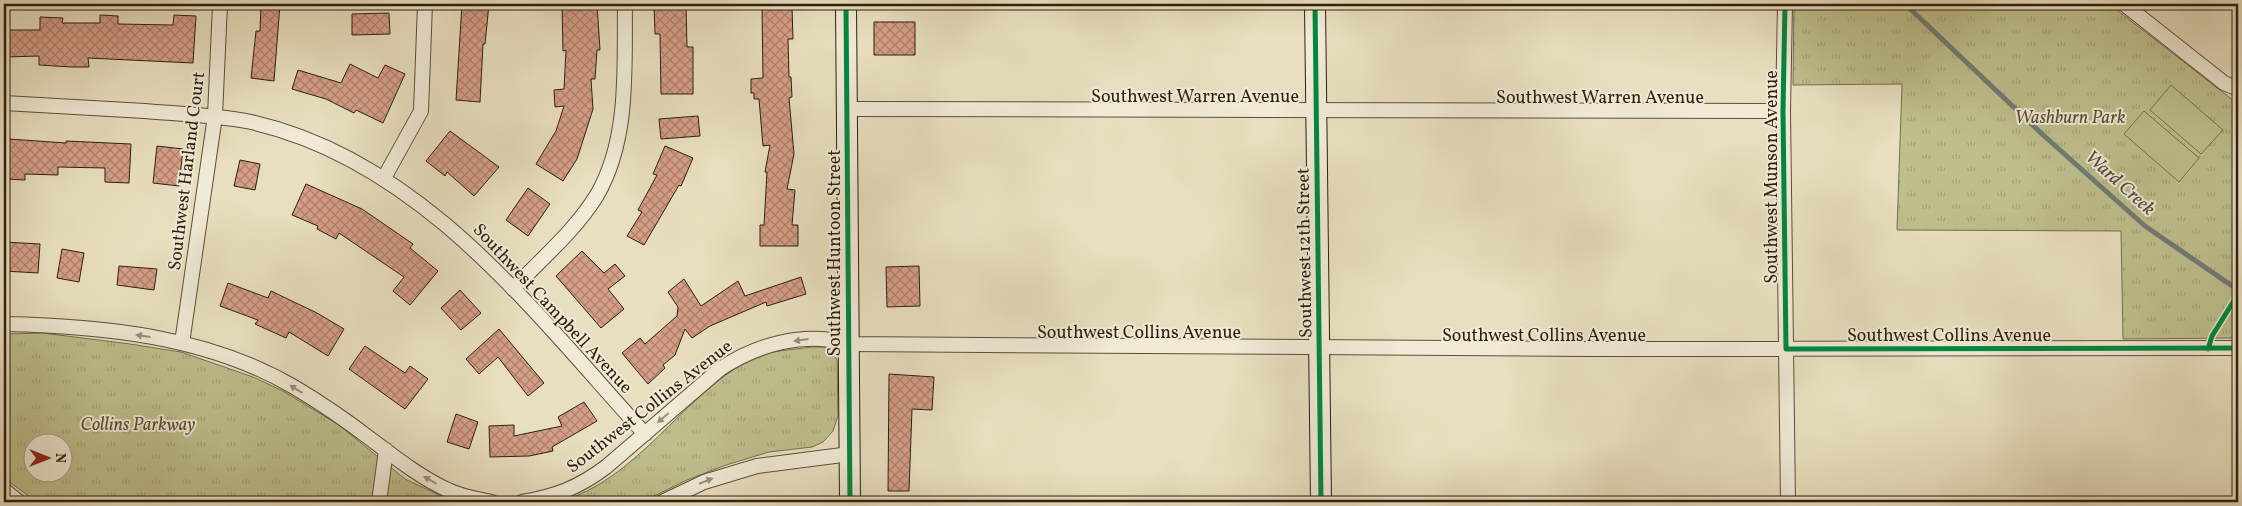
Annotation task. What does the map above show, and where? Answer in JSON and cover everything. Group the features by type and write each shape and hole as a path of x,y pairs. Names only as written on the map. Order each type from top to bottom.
{"main road":[{"name":"Southwest Huntoon Street","path":"846,4 850,502"},
{"name":"Southwest 12th Street","path":"1315,4 1320,502"}],"street":[{"name":"Southwest Harland Court","path":"182,342 215,116 220,4"},
{"path":"384,178 421,111 425,4"},
{"path":"513,289 570,231 597,194 613,156 622,109 625,4"},
{"name":"Southwest Munson Avenue","path":"1785,4 1783,111 1788,502"},
{"path":"2124,4 2224,83 2238,88"},
{"name":"Southwest Campbell Avenue","path":"4,103 215,116 252,122 286,132 323,147 384,178 479,253 645,434"},
{"name":"Southwest Warren Avenue","path":"847,109 1783,111"},
{"path":"4,324 87,328 182,342 251,366 286,383 348,422 425,478 449,490 492,502"},
{"name":"Southwest Collins Avenue","path":"522,502 566,492 587,481 720,369 758,348 811,338 829,338 849,344 1786,349 2238,348"},
{"path":"379,502 379,485 386,450"},
{"path":"662,502 704,482 757,466 850,454"},
{"path":"4,490 19,502"}],"green space":[{"name":"Washburn Park","path":"1794,4 2109,4 2238,104 2238,338 2123,339 2121,231 1897,230 1902,84 1793,85"},
{"path":"2171,85 2223,130 2201,154 2150,110"},
{"path":"2144,111 2199,158 2179,182 2124,134"},
{"name":"Collins Parkway","path":"43,333 181,352 253,377 283,391 339,425 405,479 454,502 37,502 4,478 4,334"},
{"path":"824,347 832,351 837,360 838,416 833,431 823,442 812,447 769,452 726,465 687,480 642,502 558,502 586,491 611,476 635,458 701,395 724,376 749,360 772,352"}],"building":[{"path":"261,4 280,4 274,81 251,78 256,31 260,31"},
{"path":"462,4 489,4 485,44 483,44 480,102 456,100"},
{"path":"562,4 597,4 600,50 597,50 595,79 591,79 593,109 577,159 563,181 536,164 556,131 564,106 555,107 554,90 564,89 566,50 563,51"},
{"path":"686,5 687,47 693,47 693,94 661,94 660,34 655,34 654,6"},
{"path":"762,7 792,7 793,39 788,39 789,77 791,77 792,97 789,98 794,154 787,189 795,190 792,225 798,225 798,246 760,246 760,225 764,225 767,172 765,172 770,145 763,146 759,99 754,99 754,93 751,93 751,79 763,78"},
{"path":"389,13 390,34 352,35 352,14"},
{"path":"100,15 118,16 118,24 173,25 174,15 196,16 193,63 88,58 89,67 71,67 39,65 39,56 4,57 4,30 40,30 40,17 63,18 62,23 100,23"},
{"path":"874,22 915,22 915,55 874,55"},
{"path":"350,64 378,78 385,65 405,74 383,123 356,110 354,113 326,99 292,89 298,70 341,83"},
{"path":"698,116 700,136 661,139 659,119"},
{"path":"450,131 499,167 474,196 447,172 445,176 426,161"},
{"path":"9,139 66,143 66,141 131,144 129,183 105,182 105,168 58,167 58,175 25,174 25,180 6,179"},
{"path":"157,146 183,149 179,186 153,183"},
{"path":"665,146 693,158 681,186 679,185 644,245 627,236 642,212 638,210 657,175 653,174"},
{"path":"240,160 260,164 255,190 234,186"},
{"path":"306,184 362,209 413,244 410,248 438,271 410,305 393,291 404,277 339,233 336,239 317,229 318,226 292,215"},
{"path":"528,188 550,204 528,236 506,220"},
{"path":"4,242 40,244 38,273 4,271"},
{"path":"62,249 84,253 79,282 57,278"},
{"path":"582,251 604,273 615,264 625,276 608,289 624,309 601,328 556,276"},
{"path":"119,266 157,269 154,290 117,285"},
{"path":"919,266 920,306 887,307 886,267"},
{"path":"801,277 806,294 767,306 766,302 710,326 692,338 685,329 675,355 663,365 665,368 648,384 622,353 640,338 645,344 677,316 678,307 668,292 684,279 701,306 738,281 745,296"},
{"path":"228,283 268,298 271,291 317,313 344,329 328,356 289,332 286,338 255,324 258,320 220,306"},
{"path":"460,290 481,313 461,330 441,308"},
{"path":"499,329 544,383 528,396 498,357 479,374 466,359"},
{"path":"365,346 405,373 410,366 428,379 405,409 349,369"},
{"path":"889,374 934,377 932,410 912,409 909,491 888,491"},
{"path":"584,402 597,421 552,447 553,451 529,456 490,457 489,426 514,425 514,436 562,426 558,417"},
{"path":"456,414 478,422 469,449 447,442"}],"waterway":[{"name":"Ward Creek","path":"1905,4 2042,134 2145,226 2238,290"}],"cycle path":[{"path":"846,4 850,502"},
{"path":"1315,4 1321,502"},
{"path":"1785,4 1783,111 1786,349 2238,348"},
{"path":"2208,349 2212,336 2238,294"}]}
